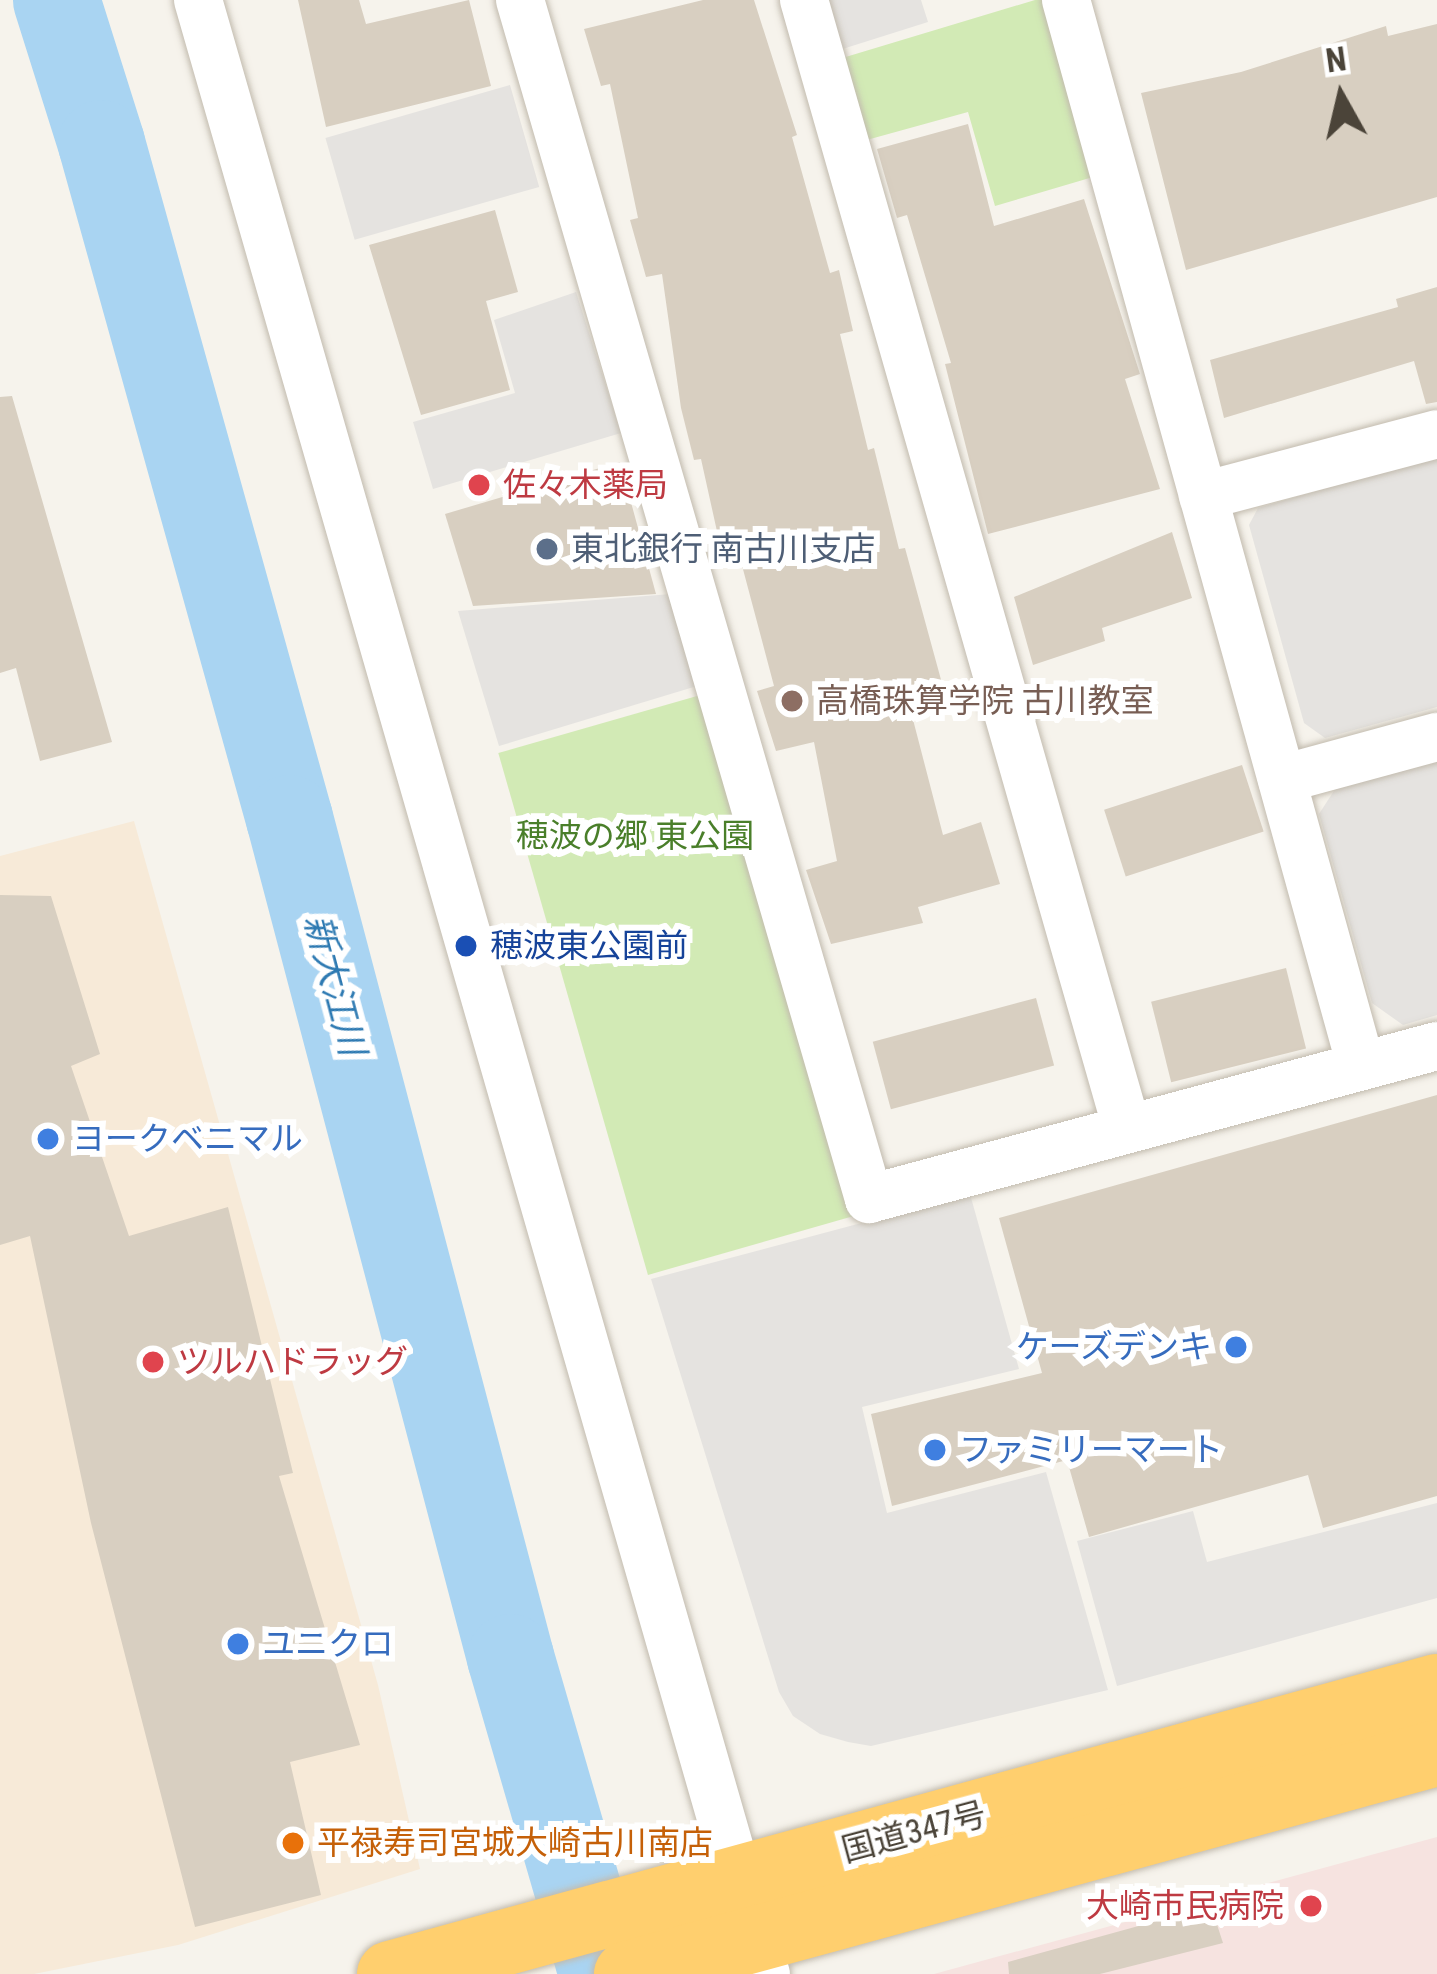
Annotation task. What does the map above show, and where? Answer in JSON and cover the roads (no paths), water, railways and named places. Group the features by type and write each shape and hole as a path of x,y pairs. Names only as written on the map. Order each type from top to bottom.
{"highway":[{"name":"国道347号","path":"753,1931 1437,1687"},
{"name":"国道347号","path":"390,1974 485,1950 654,1946 753,1931 1437,1753"}],"street":[{"path":"197,0 753,1931"},
{"path":"522,0 869,1199 1437,1046"},
{"path":"804,0 1127,1130"},
{"path":"1066,0 1361,1066"},
{"path":"1203,496 1437,434"},
{"path":"1282,778 1437,737"}],"waterway":[{"name":"新大江川","path":"56,0 101,143 289,818 510,1657 602,1974"}],"place":[{"name":"佐々木薬局","path":"479,485"},
{"name":"東北銀行 南古川支店","path":"547,549"},
{"name":"高橋珠算学院 古川教室","path":"792,701"},
{"name":"穂波東公園前","path":"466,946"},
{"name":"ヨークベニマル","path":"48,1139"},
{"name":"ケーズデンキ","path":"1236,1347"},
{"name":"ツルハドラッグ","path":"153,1362"},
{"name":"ファミリーマート","path":"935,1450"},
{"name":"ユニクロ","path":"238,1644"},
{"name":"平禄寿司宮城大崎古川南店","path":"293,1843"},
{"name":"大崎市民病院","path":"1311,1906"}],"park label":[{"name":"穂波の郷 東公園","path":"635,836"}]}
